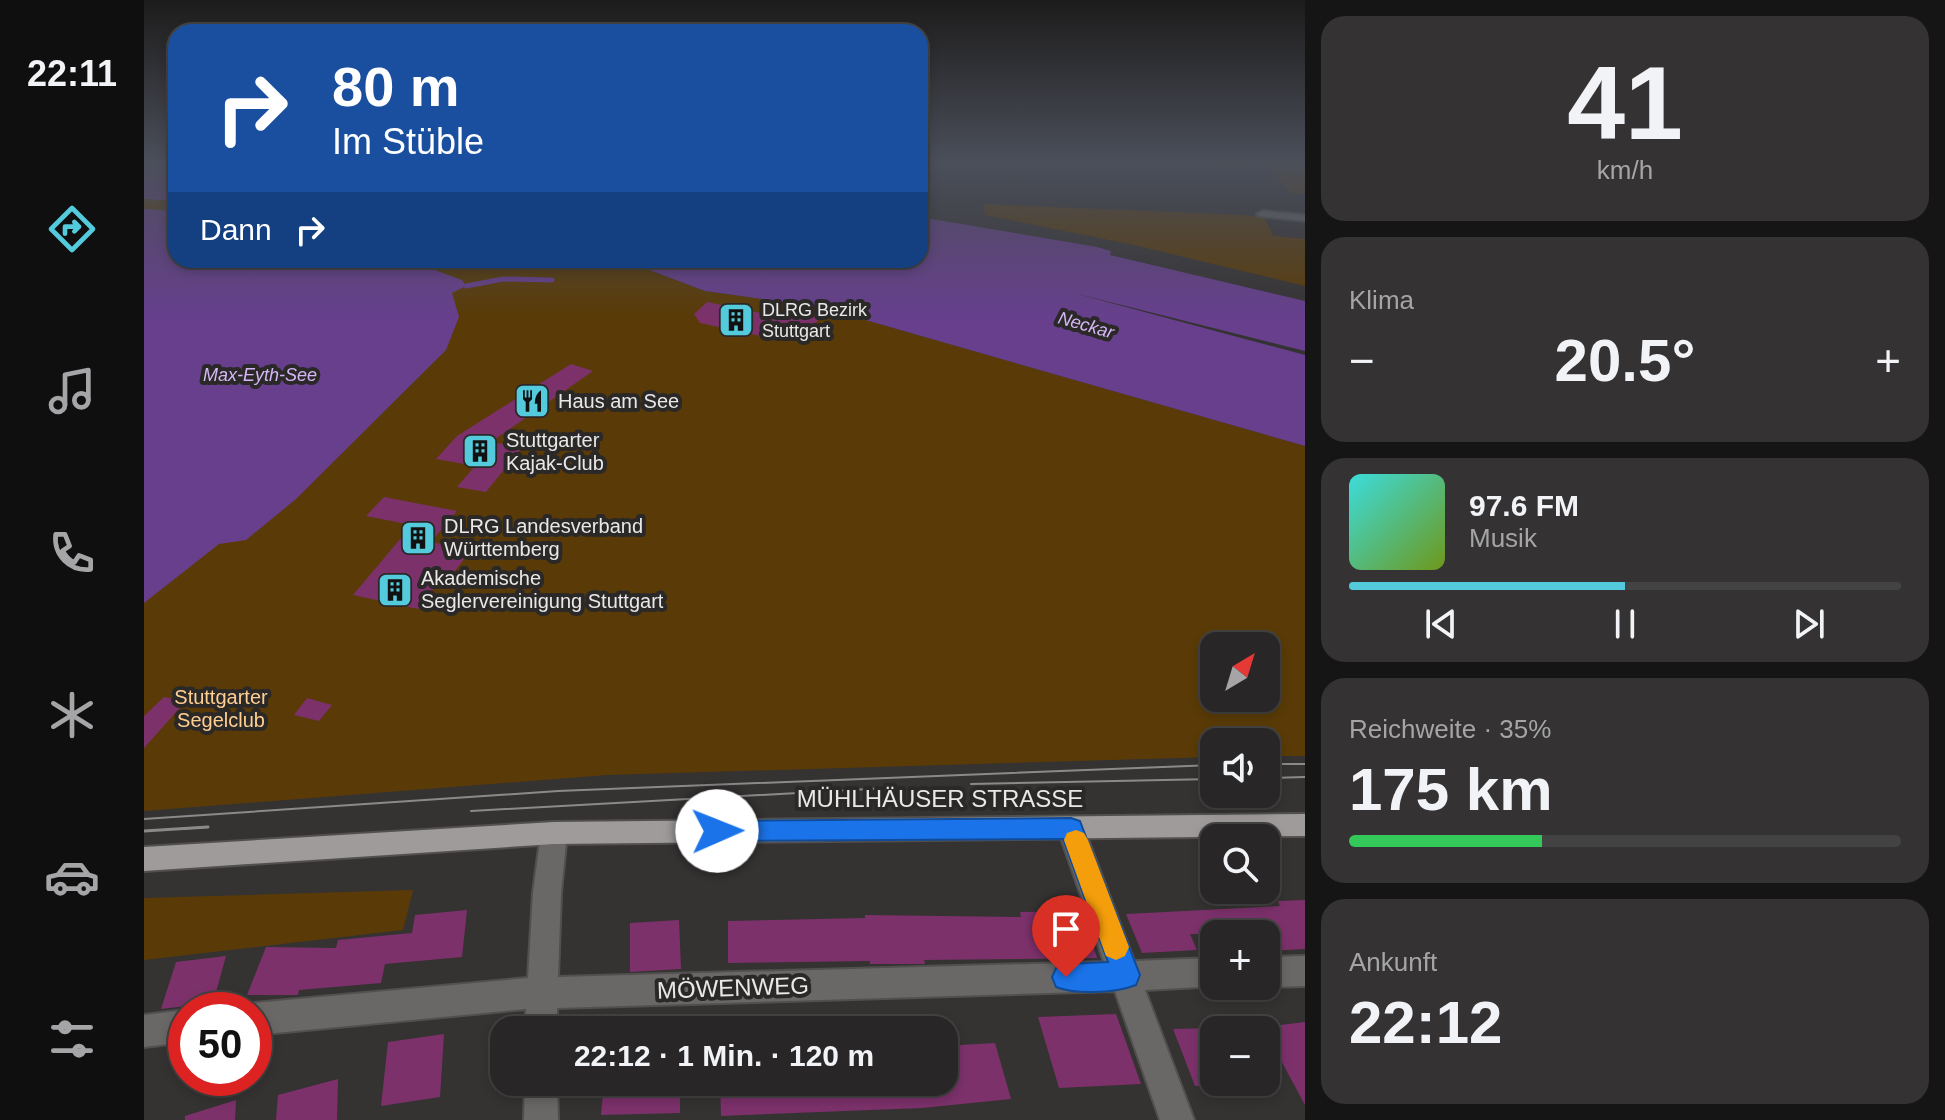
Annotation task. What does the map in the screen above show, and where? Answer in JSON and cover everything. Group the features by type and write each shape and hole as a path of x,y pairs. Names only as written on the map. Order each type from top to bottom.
{"main road":[{"name":"MÜHLHÄUSER STRASSE","path":"144,859 554,833 1305,825"}],"street":[{"path":"1263,214 1305,218"},
{"path":"1071,829 1127,975 1177,1120"},
{"path":"541,1016 554,833"},
{"path":"1280,972 1305,971"},
{"name":"MÖWENWEG","path":"272,1017 541,993 1200,973"},
{"path":"144,1031 168,1028"},
{"path":"541,1096 541,1120"}],"green space":[{"path":"144,213 168,213 168,268 644,268 705,291 820,307 1305,446 1305,756 1280,756 1280,728 1200,728 1200,757 607,775 144,811"},
{"path":"1200,213 1264,216 1273,236 1305,239 1305,286 1134,245 985,215"},
{"path":"413,890 403,930 144,960 144,898"}],"water":[{"name":"Max-Eyth-See","path":"144,213 168,213 168,268 429,268 462,280 466,286 452,293 459,317 446,350 296,499 246,540 219,544 144,603"},
{"name":"Neckar","path":"928,218 1097,247 1111,251 1110,255 1305,301 1305,351 1070,292 1305,355 1305,446 820,307 705,291 644,268 928,268"}],"building":[{"name":"DLRG Bezirk Stuttgart","path":"707,302 784,318 789,312 820,318 800,341 761,336 700,323 694,314"},
{"path":"571,364 593,371 491,442 522,447 486,492 457,487 475,466 436,459 457,436"},
{"name":"DLRG Landesverband Württemberg","path":"384,497 457,511 431,542 471,550 452,575 445,574 418,609 353,595 412,525 366,516"},
{"name":"Stuttgarter Segelclub","path":"164,697 186,701 144,748 144,716"},
{"path":"307,698 332,705 319,721 294,715"},
{"path":"1305,900 1305,949 1280,950 1280,920 1200,920 1200,934 1190,934 1197,950 1142,953 1126,914 1280,906 1280,901"},
{"path":"467,910 462,957 385,964 381,983 299,990 298,995 248,992 266,947 336,948 338,940 412,933 415,915"},
{"path":"1082,911 1097,958 924,960 925,964 870,964 870,961 728,963 728,921 865,918 865,915 1021,917 1020,912"},
{"path":"679,920 681,969 630,972 630,923"},
{"path":"226,956 216,992 168,992 168,1008 161,1009 176,962"},
{"path":"1116,1014 1141,1084 1059,1088 1038,1017"},
{"path":"1305,1022 1305,1105 1280,1059 1280,1025"},
{"path":"1200,1028 1200,1086 1195,1086 1173,1029"},
{"path":"444,1034 440,1097 381,1106 388,1042"},
{"path":"995,1043 1011,1099 922,1108 721,1116 720,1096 958,1096 958,1045"},
{"path":"338,1079 337,1120 276,1120 278,1095"},
{"path":"603,1096 680,1096 680,1113 601,1115"},
{"path":"236,1100 235,1120 185,1120 185,1116"}],"waterway":[{"path":"466,286 503,279 552,280"}],"tram line":[{"path":"1280,764 1305,764"},
{"path":"144,819 558,791 1200,766"},
{"path":"1280,778 1305,777"},
{"path":"971,784 1200,779"},
{"path":"471,811 887,788"},
{"path":"144,831 208,827 179,829"}],"slow traffic":[{"path":"1076,840 1116,947"}],"place":[{"name":"DLRG Bezirk Stuttgart","path":"736,320"},
{"name":"Haus am See","path":"532,401"},
{"name":"Stuttgarter Kajak-Club","path":"480,451"},
{"name":"DLRG Landesverband Württemberg","path":"418,538"},
{"name":"Akademische Seglervereinigung Stuttgart","path":"395,590"}],"route":[{"path":"717,831 1071,829 1127,975 1066,977"}]}
